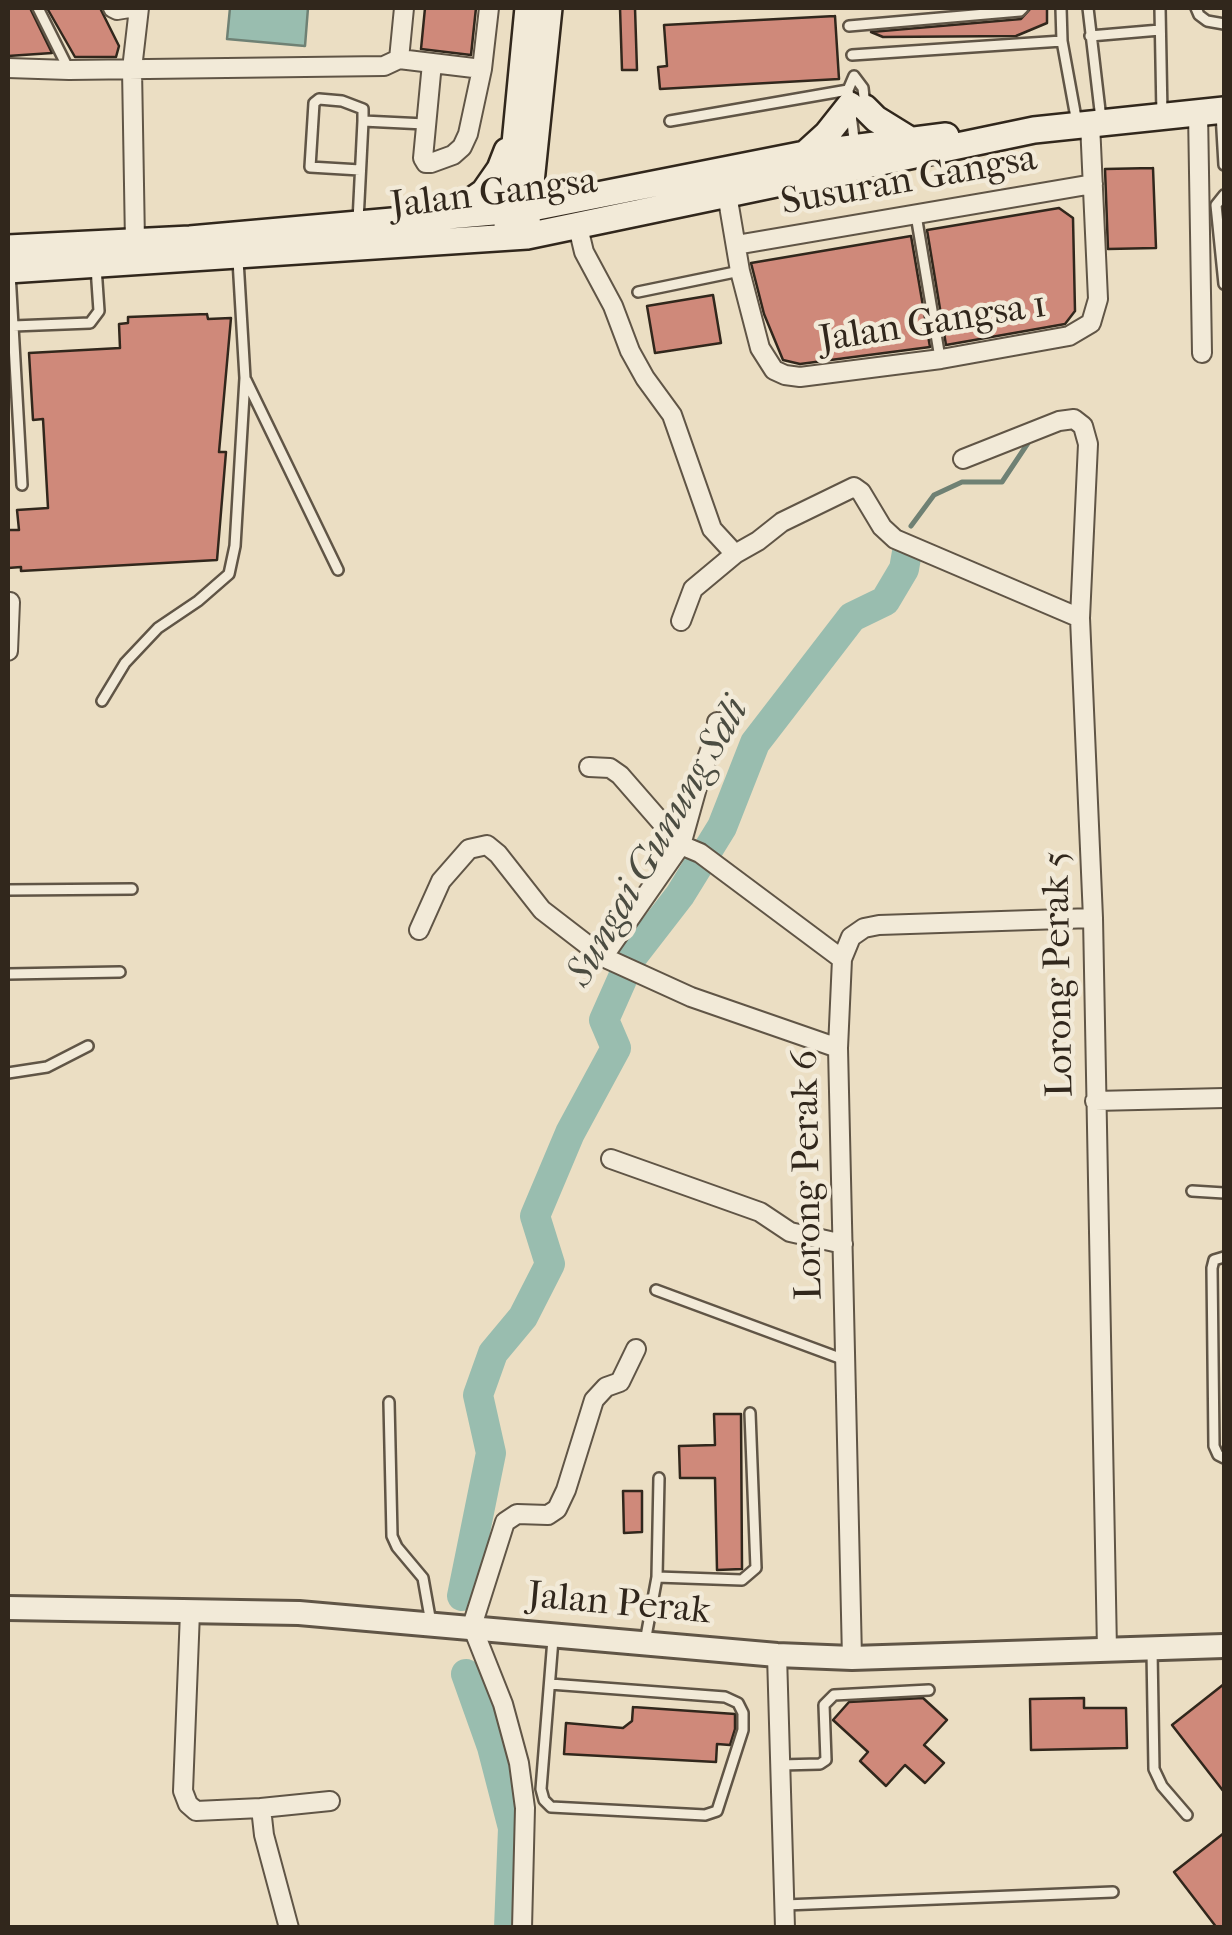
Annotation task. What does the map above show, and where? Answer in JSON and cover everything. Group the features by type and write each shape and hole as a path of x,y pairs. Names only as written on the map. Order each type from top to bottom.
{"main road":[{"path":"517,223 525,135 528,8"},
{"path":"450,216 484,192 525,135 550,8"},
{"path":"805,154 854,101 910,140"},
{"name":"Jalan Gangsa","path":"8,263 96,266 238,258 517,223 601,194 805,154 864,157 1089,123 1214,111"},
{"path":"525,135 552,182 567,191 601,194"},
{"name":"Jalan Gangsa","path":"8,263 136,242 450,216 578,227 727,194 864,157 910,140 939,136 981,140"}],"street":[{"path":"112,8 129,8"},
{"path":"136,242 132,70 140,8"},
{"path":"399,59 404,8"},
{"path":"432,63 423,158 426,163 453,155 468,134 482,69 489,8"},
{"path":"8,68 384,66 399,59 482,69"},
{"path":"1202,353 1214,111"},
{"path":"1089,123 1092,184"},
{"name":"Susuran Gangsa","path":"736,246 1092,184"},
{"name":"Jalan Gangsa 1","path":"727,194 740,270 760,348 774,370 800,377 940,359 1068,336 1091,323 1098,299 1092,184"},
{"path":"578,227 584,252 614,306 630,352 672,415 712,528 735,554"},
{"name":"Lorong Perak 5","path":"964,459 1059,420 1074,419 1083,426 1088,444 1080,618 1092,918 1107,1650"},
{"path":"682,621 692,589 735,554 782,522 854,487 862,492 882,527 896,539 1080,618"},
{"path":"8,651 10,602"},
{"path":"603,958 682,845 717,722"},
{"path":"589,767 610,768 620,775 682,845 707,859 842,959 851,937 864,928 879,925 1092,918"},
{"path":"419,930 441,880 469,849 487,844 542,910 603,958 691,996 838,1048"},
{"name":"Lorong Perak 6","path":"842,959 838,1048 852,1658"},
{"path":"1096,1101 1224,1098"},
{"path":"611,1159 760,1212 790,1232 843,1244"},
{"path":"522,1928 525,1808 519,1763 495,1680 472,1626 504,1522 516,1514 548,1515 557,1509 594,1400 606,1387 620,1382 636,1349"},
{"name":"Jalan Perak","path":"8,1608 299,1612 852,1658 1224,1646"},
{"path":"190,1612 183,1791 188,1804 196,1811 330,1801"},
{"path":"776,1654 785,1928"},
{"path":"261,1808 264,1836 289,1928"}],"lane":[{"path":"38,8 70,70"},
{"path":"849,26 1023,8"},
{"path":"1061,8 1062,42 1089,123"},
{"path":"1088,8 1089,123"},
{"path":"1160,8 1162,114"},
{"path":"1196,8 1208,21 1224,24"},
{"path":"1090,36 1160,30"},
{"path":"852,56 1062,42"},
{"path":"670,121 854,101"},
{"path":"854,101 864,157"},
{"path":"854,101 864,157"},
{"path":"358,224 363,108 314,102 310,167 360,170"},
{"path":"1214,111 1224,165"},
{"path":"363,120 426,124"},
{"path":"1224,195 1216,205 1224,284"},
{"path":"915,212 940,359"},
{"path":"102,701 125,663 158,628 229,574 235,546 245,378 238,258"},
{"path":"8,263 22,485"},
{"path":"13,326 90,323 99,311 96,266"},
{"path":"638,292 740,270"},
{"path":"245,378 338,570"},
{"path":"8,890 132,889"},
{"path":"8,974 120,972"},
{"path":"8,1074 46,1068 88,1046"},
{"path":"1192,1191 1224,1193"},
{"path":"1224,1257 1214,1260 1212,1268 1214,1446 1218,1456 1224,1458"},
{"path":"656,1290 845,1360"},
{"path":"389,1402 392,1536 422,1578 431,1622"},
{"path":"657,1577 742,1580 756,1568 750,1413"},
{"path":"645,1642 657,1577 658,1478"},
{"path":"550,1684 725,1697 738,1703 743,1713 743,1730 717,1811 705,1816 551,1807 544,1800 541,1789 554,1634"},
{"path":"1152,1648 1154,1769 1162,1786 1188,1816"},
{"path":"780,1765 820,1764 826,1760 824,1705 834,1695 929,1690"},
{"path":"785,1904 1113,1892"}],"shaded area":[{"path":"230,8 308,8 305,46 227,39"}],"building":[{"path":"8,8 30,8 52,53 8,56"},
{"path":"47,8 100,8 119,46 116,57 75,57"},
{"path":"425,8 476,8 471,55 421,49"},
{"path":"620,8 635,8 637,70 622,70"},
{"path":"1031,8 1047,8 1047,23 1016,36 883,37 871,32 1021,19"},
{"path":"835,16 839,79 660,89 658,67 667,66 664,25"},
{"path":"1153,168 1156,248 1108,249 1105,169"},
{"path":"1059,208 1073,218 1075,311 1065,324 946,345 927,230"},
{"path":"911,236 930,347 800,364 783,360 764,314 751,263"},
{"path":"713,295 721,343 655,353 647,306"},
{"path":"207,314 208,319 231,318 219,452 226,452 217,560 21,571 21,567 8,568 8,530 19,530 17,510 48,508 43,419 33,420 29,353 120,348 119,324 128,323 128,317"},
{"path":"714,1414 741,1414 742,1569 717,1570 715,1478 680,1478 679,1446 715,1445"},
{"path":"623,1491 642,1491 642,1532 624,1533"},
{"path":"1224,1684 1224,1792 1172,1725"},
{"path":"923,1698 947,1720 924,1745 944,1763 925,1783 905,1765 886,1786 860,1761 868,1752 833,1720 849,1702"},
{"path":"1084,1698 1084,1708 1126,1708 1127,1748 1031,1750 1030,1699"},
{"path":"633,1707 735,1714 735,1729 730,1745 717,1744 716,1762 564,1754 566,1723 623,1728 632,1721"},
{"path":"1224,1833 1224,1928 1217,1928 1174,1872"}],"waterway":[{"path":"911,526 934,495 962,482 1002,482 1030,440"},
{"name":"Sungai Gunung Sali","path":"462,1596 491,1453 478,1395 493,1353 523,1317 550,1264 535,1216 570,1133 616,1048 604,1020 632,957 680,895 722,827 755,743 852,617 885,601 904,569 907,552"},
{"name":"Sungai Gunung Sali","path":"466,1674 492,1747 513,1828 509,1928"}]}
